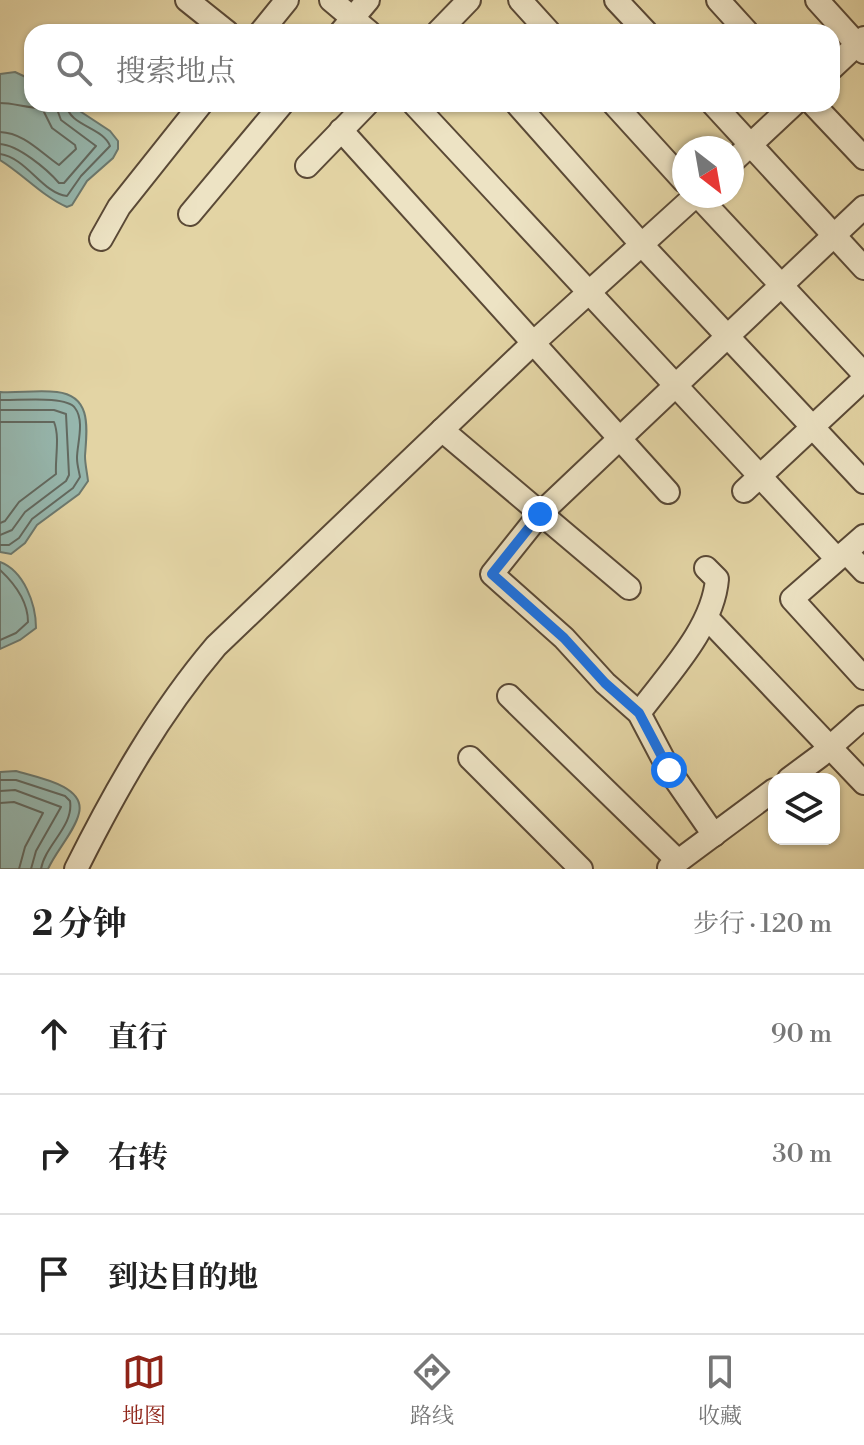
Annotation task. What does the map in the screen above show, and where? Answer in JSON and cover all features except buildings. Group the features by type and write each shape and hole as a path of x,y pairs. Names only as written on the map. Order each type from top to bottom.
{"street":[{"path":"187,0 217,24"},
{"path":"268,24 287,0"},
{"path":"331,0 351,24"},
{"path":"356,24 368,0"},
{"path":"449,24 469,0"},
{"path":"520,0 542,24"},
{"path":"616,0 638,24"},
{"path":"718,0 740,24"},
{"path":"817,0 862,45 840,62"},
{"path":"101,239 119,207 195,112"},
{"path":"190,214 275,112"},
{"path":"307,166 359,112"},
{"path":"421,112 675,385 752,484 864,571"},
{"path":"524,112 642,245 864,482"},
{"path":"621,112 672,168"},
{"path":"720,112 864,268"},
{"path":"744,151 786,112"},
{"path":"821,112 864,158"},
{"path":"341,130 668,492"},
{"path":"714,835 669,770 639,713 605,683 564,638 492,574 540,514 864,207"},
{"path":"76,869 164,712 216,646 532,344 683,208"},
{"path":"707,208 864,376 752,484"},
{"path":"442,430 629,588"},
{"path":"864,536 792,599 864,678"},
{"path":"639,713 708,619 717,579 706,568"},
{"path":"708,619 864,783"},
{"path":"509,696 673,865 768,794"},
{"path":"797,773 864,717"},
{"path":"470,758 581,869"}],"water":[{"path":"15,72 24,76 24,112 81,112 110,131 118,141 113,158 87,181 72,205 67,207 49,197 0,160 0,74"},
{"path":"50,391 68,395 82,407 86,424 88,481 79,494 37,525 25,543 11,554 0,552 0,392"},
{"path":"0,562 16,573 27,589 36,628 0,649"},
{"path":"16,771 67,789 79,803 74,827 48,869 0,869 0,772"}],"route":[{"path":"540,514 492,574 564,638 605,683 639,713 669,770"}]}
